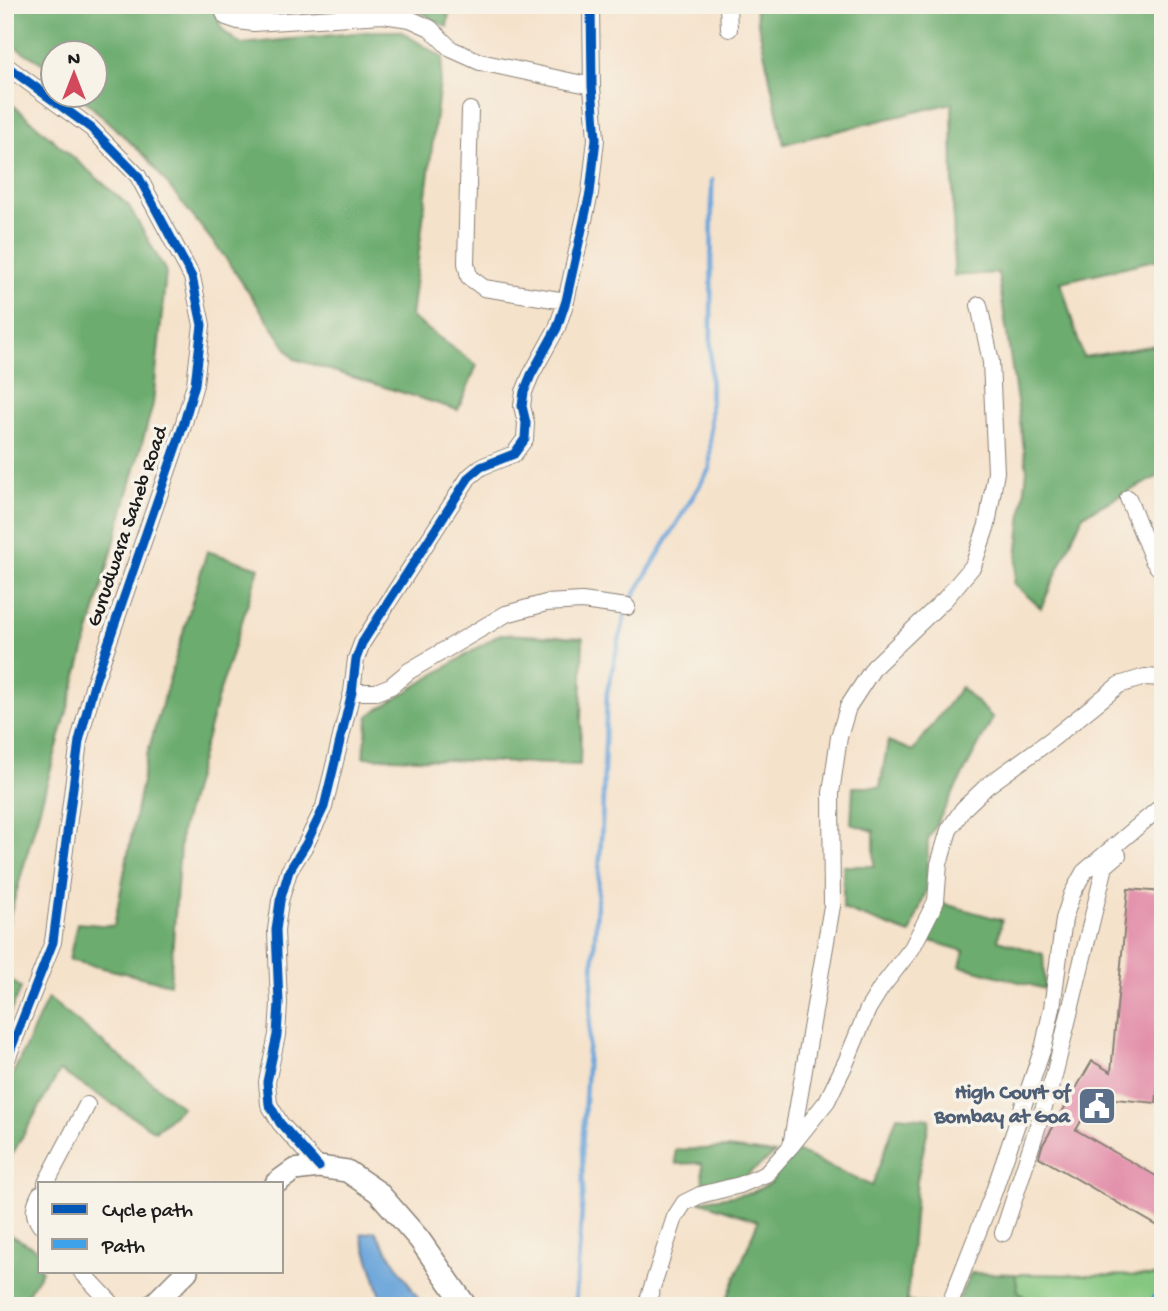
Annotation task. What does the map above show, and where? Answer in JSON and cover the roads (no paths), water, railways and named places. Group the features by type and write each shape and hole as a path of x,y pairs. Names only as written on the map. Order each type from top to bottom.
{"main road":[{"path":"277,1182 294,1170 319,1167 347,1171 378,1192 419,1239 466,1306"},
{"path":"156,1305 186,1272"}],"street":[{"path":"220,5 226,17 238,22 383,15 410,19 430,28 451,49 480,62 592,86"},
{"path":"319,1167 280,1123 269,1104 267,1082 277,1035 279,1003 276,930 280,901 289,871 324,807 352,692 356,659 362,643 469,477 481,467 514,454 524,439 524,393 531,374 558,328 590,193 596,139 591,5"},
{"path":"728,5 729,29"},
{"name":"Gurudwara Saheb Road","path":"5,65 91,128 138,176 192,277 202,325 195,384 183,426 94,684 79,741 53,942 5,1064"},
{"path":"470,110 466,263 469,277 484,288 566,301"},
{"path":"791,1146 832,906 831,793 839,737 848,708 874,667 945,599 973,566 987,525 996,472 992,362 979,305"},
{"path":"1128,498 1153,560 1163,569"},
{"path":"352,692 376,692 391,686 409,671 506,614 546,603 582,601 627,607"},
{"path":"646,1306 675,1217 684,1203 700,1195 740,1185 766,1174 827,1101 868,1009 912,948 936,901 939,864 949,830 963,809 987,786 1052,739 1119,685 1145,677 1163,678"},
{"path":"949,1306 994,1191 1044,1045 1052,1008 1064,919 1072,894 1084,872 1163,805"},
{"path":"1003,1233 1054,1076 1105,866 1163,817"},
{"path":"47,1182 86,1105"},
{"path":"38,1199 34,1209 38,1222"},
{"path":"82,1272 114,1306"}],"water":[{"path":"375,1231 423,1306 384,1306 361,1234"}],"waterway":[{"path":"575,1306 583,1195 582,1149 602,823 607,692 627,607 710,468 712,180"}],"place":[{"name":"High Court of Bombay at Goa","path":"1097,1106"}]}
